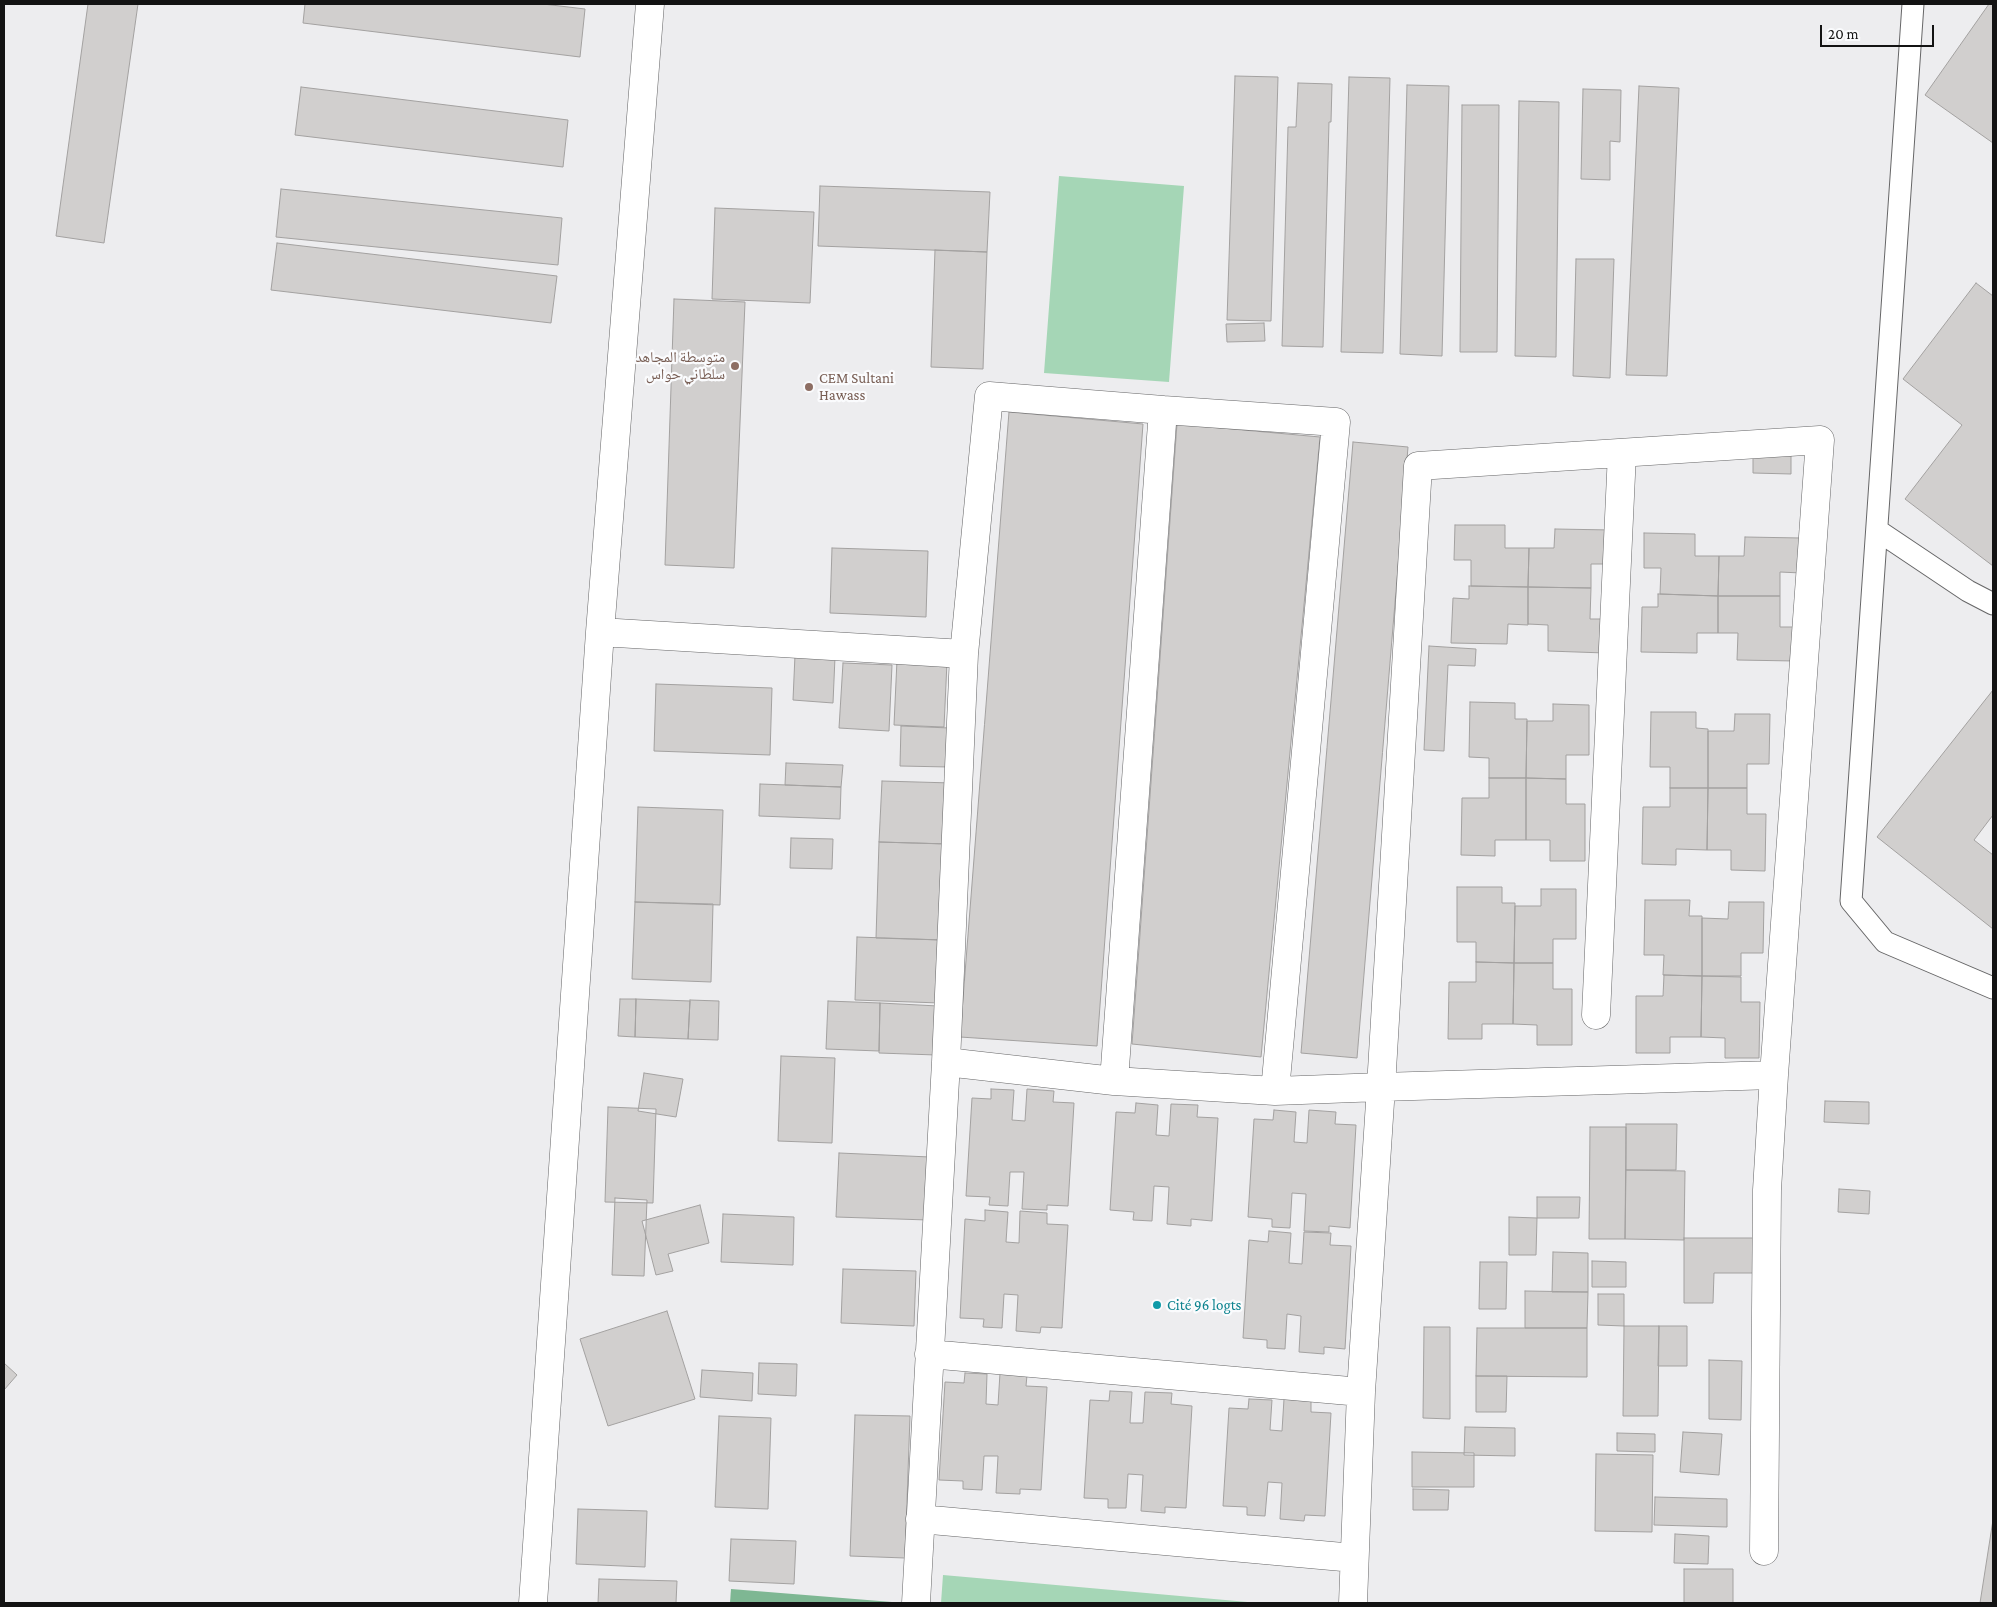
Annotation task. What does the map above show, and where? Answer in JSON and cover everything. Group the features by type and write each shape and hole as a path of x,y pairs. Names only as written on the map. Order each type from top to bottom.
{"street":[{"path":"533,1603 600,632 650,4"},
{"path":"916,1603 946,1062 964,654 989,396 1336,422 1275,1091"},
{"path":"1114,1081 1162,410"},
{"path":"1353,1603 1361,1392 1418,466 1820,440 1767,1190 1764,1551"},
{"path":"1596,1015 1622,453"},
{"path":"600,632 964,654"},
{"path":"946,1062 1114,1081 1275,1091 1774,1076"},
{"path":"929,1354 1361,1392"},
{"path":"920,1519 1354,1558"}],"lane":[{"path":"1913,4 1851,901 1885,942 1993,988"},
{"path":"1876,530 1968,591 1993,604"}],"green space":[{"path":"1059,176 1184,186 1169,382 1044,373"},
{"path":"943,1575 1259,1603 941,1603"},
{"path":"731,1589 892,1602 892,1603 730,1603"}],"building":[{"path":"88,4 138,4 104,243 56,236"},
{"path":"305,4 543,4 585,9 580,57 303,23"},
{"path":"1989,4 1993,4 1993,143 1925,95"},
{"path":"1235,76 1278,77 1271,321 1227,320"},
{"path":"1349,77 1390,78 1383,353 1341,352"},
{"path":"1298,83 1332,84 1331,122 1329,122 1323,347 1282,346 1288,127 1296,127"},
{"path":"1407,85 1449,86 1442,356 1400,354"},
{"path":"1639,86 1679,88 1667,376 1626,375"},
{"path":"301,87 568,120 563,167 295,135"},
{"path":"1583,89 1621,90 1620,142 1610,141 1610,180 1581,179"},
{"path":"1519,101 1559,102 1556,357 1515,356"},
{"path":"1462,105 1499,105 1497,352 1460,352"},
{"path":"820,186 990,192 987,252 818,246"},
{"path":"281,189 562,218 558,265 276,237"},
{"path":"715,208 814,212 810,303 712,299"},
{"path":"277,243 557,276 551,323 271,290"},
{"path":"935,250 987,252 983,369 931,367"},
{"path":"1576,259 1614,259 1610,378 1573,376"},
{"path":"1976,283 1993,296 1993,566 1905,499 1962,425 1903,379"},
{"path":"674,299 745,302 734,568 665,565"},
{"path":"1264,323 1265,341 1227,342 1226,324"},
{"path":"1009,412 1143,424 1097,1046 960,1037"},
{"path":"1177,424 1320,437 1261,1057 1132,1044"},
{"path":"1353,442 1408,447 1357,1058 1301,1053"},
{"path":"1753,445 1791,446 1791,474 1753,473"},
{"path":"1455,525 1505,525 1505,548 1529,548 1528,587 1471,586 1471,560 1454,560"},
{"path":"1555,529 1612,530 1611,564 1591,564 1591,588 1528,587 1529,548 1554,548"},
{"path":"1644,533 1695,534 1695,556 1719,556 1718,596 1660,594 1661,568 1644,568"},
{"path":"1745,537 1801,538 1801,573 1780,572 1780,596 1718,596 1719,556 1744,556"},
{"path":"832,548 928,551 926,617 830,613"},
{"path":"1469,586 1528,587 1528,625 1508,624 1507,644 1451,643 1453,598 1469,599"},
{"path":"1528,587 1591,588 1590,619 1606,619 1605,653 1548,651 1548,625 1528,624"},
{"path":"1658,594 1718,596 1718,633 1697,633 1697,653 1641,652 1642,607 1658,607"},
{"path":"1718,596 1780,596 1780,627 1795,627 1795,661 1737,660 1738,633 1718,633"},
{"path":"1429,646 1476,649 1475,666 1448,665 1444,751 1424,750"},
{"path":"795,655 835,657 833,703 793,700"},
{"path":"897,660 947,662 944,727 894,725"},
{"path":"843,663 892,665 889,731 839,728"},
{"path":"656,684 772,688 770,755 654,751"},
{"path":"1993,690 1993,815 1974,840 1993,855 1993,929 1877,837"},
{"path":"1470,702 1515,703 1515,719 1527,719 1526,778 1489,778 1489,758 1469,757"},
{"path":"1553,704 1589,705 1589,755 1566,755 1566,779 1526,778 1527,721 1553,721"},
{"path":"1651,712 1696,712 1696,728 1708,729 1708,788 1670,788 1670,767 1650,767"},
{"path":"1735,714 1770,714 1769,764 1747,764 1747,788 1708,788 1708,731 1734,731"},
{"path":"901,726 950,728 949,767 900,766"},
{"path":"786,763 843,765 841,787 785,785"},
{"path":"1489,778 1526,778 1526,840 1495,840 1495,856 1461,855 1462,798 1489,798"},
{"path":"1526,778 1566,779 1566,804 1585,804 1585,861 1550,861 1550,840 1526,840"},
{"path":"882,781 952,783 950,844 879,842"},
{"path":"760,784 841,787 840,819 759,816"},
{"path":"1670,788 1708,788 1707,850 1676,849 1676,865 1642,864 1643,807 1670,807"},
{"path":"1708,788 1747,788 1747,814 1766,814 1765,871 1731,870 1731,850 1707,850"},
{"path":"638,807 723,810 720,905 635,902"},
{"path":"791,838 833,839 832,869 790,868"},
{"path":"879,842 946,844 942,940 876,938"},
{"path":"1457,887 1502,887 1502,903 1515,903 1514,963 1476,962 1476,942 1457,942"},
{"path":"1541,889 1576,889 1576,939 1553,939 1553,963 1514,963 1515,906 1541,906"},
{"path":"1645,900 1690,900 1689,916 1702,916 1702,976 1663,975 1664,955 1644,955"},
{"path":"635,902 713,904 711,982 632,979"},
{"path":"1729,902 1764,902 1763,953 1741,953 1741,976 1702,976 1702,918 1728,919"},
{"path":"857,937 942,940 940,1003 855,1000"},
{"path":"1476,962 1514,963 1513,1024 1482,1024 1482,1039 1448,1039 1449,982 1476,982"},
{"path":"1514,963 1553,963 1553,989 1572,989 1572,1045 1537,1045 1537,1025 1513,1024"},
{"path":"1664,975 1702,976 1701,1037 1670,1037 1670,1053 1636,1053 1636,996 1663,996"},
{"path":"1702,976 1741,977 1741,1002 1760,1002 1759,1058 1725,1058 1725,1038 1701,1037"},
{"path":"620,999 636,999 635,1037 618,1036"},
{"path":"636,999 690,1001 688,1039 635,1037"},
{"path":"690,1000 719,1001 718,1040 688,1039"},
{"path":"828,1001 880,1003 879,1051 826,1049"},
{"path":"880,1003 938,1006 936,1055 879,1053"},
{"path":"781,1056 835,1058 832,1143 778,1141"},
{"path":"644,1073 683,1079 676,1117 638,1111"},
{"path":"991,1089 1014,1090 1012,1120 1025,1121 1027,1089 1054,1091 1053,1102 1074,1103 1068,1206 1047,1205 1047,1210 1022,1209 1024,1172 1010,1172 1008,1206 989,1205 990,1197 966,1196 972,1098 991,1099"},
{"path":"1825,1101 1869,1102 1869,1124 1824,1122"},
{"path":"1136,1103 1158,1105 1156,1135 1169,1136 1171,1104 1198,1105 1197,1117 1218,1118 1212,1221 1191,1219 1191,1226 1167,1224 1169,1187 1154,1186 1152,1221 1133,1220 1134,1212 1110,1210 1116,1112 1135,1113"},
{"path":"608,1107 656,1109 653,1203 605,1202"},
{"path":"1274,1110 1296,1112 1294,1142 1307,1143 1309,1110 1336,1112 1335,1124 1356,1125 1350,1228 1329,1226 1329,1232 1304,1231 1306,1194 1292,1193 1290,1228 1272,1227 1272,1219 1248,1217 1254,1119 1273,1120"},
{"path":"1626,1124 1677,1124 1676,1170 1626,1170"},
{"path":"1590,1127 1626,1127 1625,1239 1589,1239"},
{"path":"839,1153 930,1157 928,1220 836,1217"},
{"path":"1626,1170 1685,1171 1684,1240 1625,1239"},
{"path":"1839,1189 1870,1191 1869,1214 1838,1212"},
{"path":"1537,1197 1580,1197 1579,1218 1537,1218"},
{"path":"615,1198 647,1200 644,1276 612,1275"},
{"path":"700,1205 709,1243 668,1254 673,1271 656,1275 642,1221"},
{"path":"985,1210 1008,1212 1006,1242 1019,1243 1020,1211 1047,1213 1047,1224 1068,1225 1062,1328 1041,1327 1040,1333 1016,1331 1018,1295 1004,1294 1002,1328 983,1327 984,1319 960,1318 965,1219 985,1221"},
{"path":"723,1214 794,1217 793,1265 721,1262"},
{"path":"1509,1217 1537,1218 1536,1255 1509,1255"},
{"path":"1269,1231 1291,1233 1289,1263 1302,1264 1304,1232 1331,1233 1330,1245 1351,1246 1345,1349 1324,1347 1324,1354 1299,1352 1301,1316 1287,1314 1285,1349 1267,1348 1267,1340 1243,1338 1249,1240 1268,1242"},
{"path":"1684,1238 1757,1238 1757,1273 1714,1273 1713,1303 1684,1303"},
{"path":"1553,1252 1588,1253 1588,1292 1552,1292"},
{"path":"1592,1261 1626,1262 1626,1287 1592,1287"},
{"path":"1480,1262 1507,1262 1506,1309 1479,1309"},
{"path":"843,1269 916,1271 914,1326 841,1323"},
{"path":"1525,1291 1588,1292 1587,1328 1525,1328"},
{"path":"1598,1294 1624,1294 1624,1326 1598,1325"},
{"path":"667,1311 695,1399 608,1426 580,1339"},
{"path":"1624,1326 1659,1326 1658,1416 1623,1416"},
{"path":"1659,1326 1687,1326 1687,1366 1658,1366"},
{"path":"1424,1327 1450,1327 1450,1419 1423,1418"},
{"path":"1477,1328 1587,1328 1587,1377 1476,1376"},
{"path":"1709,1360 1742,1361 1741,1420 1709,1419"},
{"path":"4,1363 17,1375 4,1390"},
{"path":"759,1363 797,1364 796,1396 758,1394"},
{"path":"702,1370 753,1373 752,1401 700,1397"},
{"path":"965,1373 987,1374 986,1404 998,1405 1000,1373 1027,1375 1026,1386 1047,1387 1041,1490 1020,1489 1020,1494 996,1493 998,1456 984,1456 982,1490 963,1489 963,1481 939,1480 945,1382 964,1383"},
{"path":"1476,1376 1507,1376 1506,1412 1476,1412"},
{"path":"1110,1391 1132,1392 1130,1423 1143,1423 1145,1392 1172,1393 1171,1404 1192,1406 1186,1508 1165,1507 1165,1513 1141,1511 1143,1475 1128,1474 1126,1508 1108,1508 1108,1499 1084,1498 1090,1400 1109,1401"},
{"path":"1249,1399 1272,1400 1270,1430 1282,1431 1284,1399 1311,1401 1311,1412 1331,1413 1325,1516 1305,1515 1304,1521 1280,1519 1282,1483 1268,1482 1265,1516 1247,1515 1247,1507 1223,1506 1229,1408 1248,1409"},
{"path":"855,1415 910,1416 905,1558 850,1556"},
{"path":"719,1416 771,1418 768,1509 715,1507"},
{"path":"1465,1427 1515,1428 1515,1456 1464,1455"},
{"path":"1683,1432 1722,1434 1719,1475 1680,1472"},
{"path":"1617,1433 1655,1434 1655,1452 1617,1451"},
{"path":"1412,1452 1474,1453 1474,1487 1412,1487"},
{"path":"1596,1454 1653,1455 1652,1532 1595,1531"},
{"path":"1413,1489 1449,1490 1448,1510 1413,1510"},
{"path":"1655,1497 1727,1499 1727,1527 1654,1525"},
{"path":"578,1509 647,1511 645,1567 576,1564"},
{"path":"1993,1520 1993,1603 1980,1603"},
{"path":"1675,1534 1709,1536 1708,1564 1674,1563"},
{"path":"731,1539 796,1541 794,1584 729,1581"},
{"path":"1684,1569 1733,1569 1733,1603 1684,1603"},
{"path":"599,1579 677,1581 676,1603 598,1603"}],"place":[{"name":"متوسطة المجاهد سلطاني حواس","path":"735,366"},
{"name":"CEM Sultani Hawass","path":"809,387"},
{"name":"Cité 96 logts","path":"1157,1305"}]}
